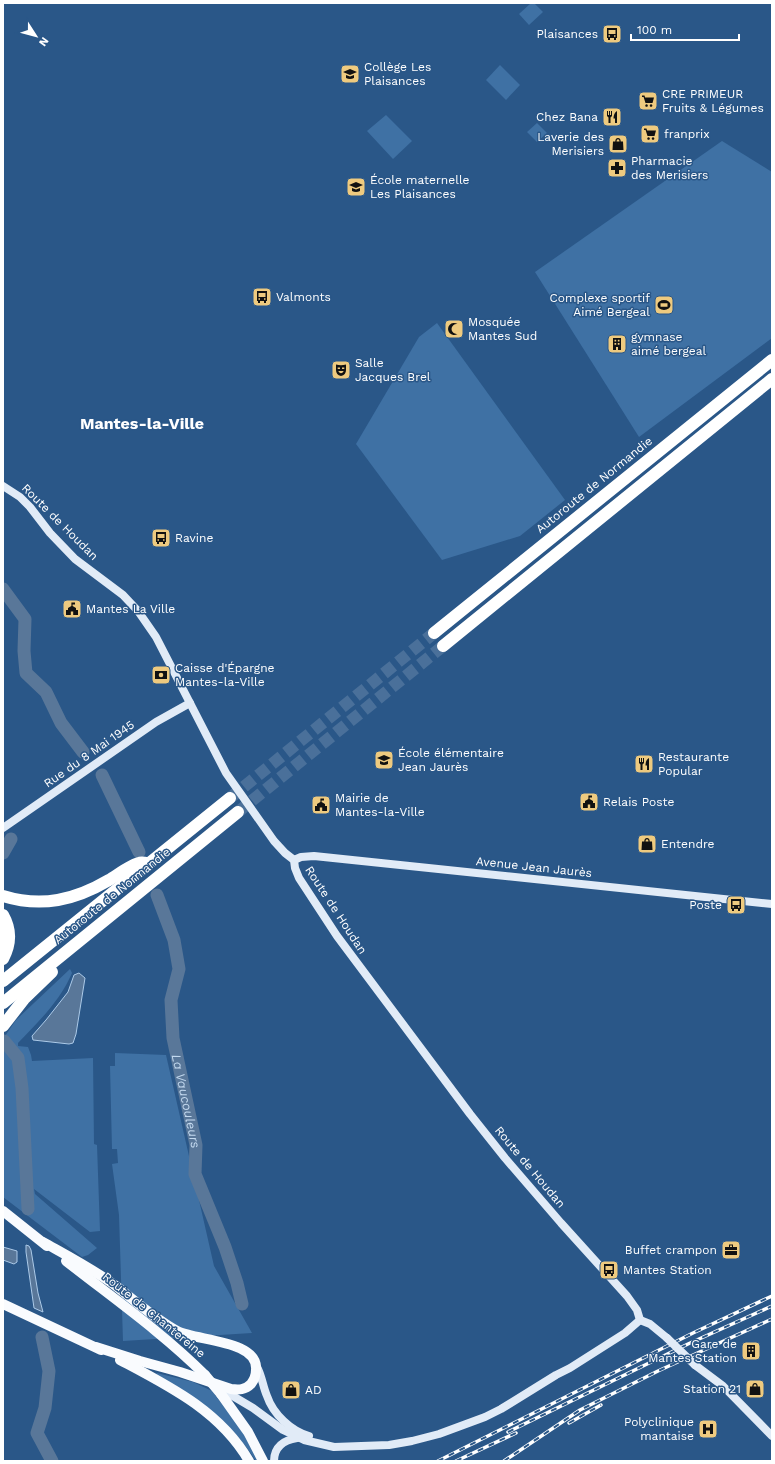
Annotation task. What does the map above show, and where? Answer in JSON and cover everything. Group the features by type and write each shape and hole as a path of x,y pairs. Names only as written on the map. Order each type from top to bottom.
{"highway":[{"name":"Autoroute de Normandie","path":"434,633 772,360"},
{"path":"443,646 772,379"},
{"name":"Autoroute de Normandie","path":"3,982 230,798"},
{"name":"Autoroute de Normandie","path":"3,1003 238,812"},
{"path":"3,896 33,902 58,900 76,896 138,863 150,863"},
{"path":"3,914 9,933 7,951 3,959"},
{"path":"3,1026 24,999 52,973 69,949"}],"main road":[{"name":"Route de Houdan","path":"3,486 20,497 30,507 50,533 75,559 123,596 138,611 156,637 226,772 274,841 294,860 299,878 337,936 470,1114 505,1158 561,1223 627,1296 638,1310 640,1320"},
{"name":"Rue du 8 Mai 1945","path":"3,828 156,722 190,703"},
{"name":"Avenue Jean Jaurès","path":"294,860 302,857 314,856 772,904"},
{"name":"Route de Chantereine","path":"3,1211 163,1336 205,1375 221,1394 248,1432 263,1461"},
{"path":"43,1242 105,1278 167,1325 187,1335 234,1345 250,1356 256,1367 266,1396 273,1408 294,1430 304,1435 321,1440 361,1446"},
{"path":"3,1304 96,1347 167,1385 197,1404 221,1425 242,1450 249,1461"},
{"path":"194,1377 222,1389 297,1438 315,1444 334,1447 389,1445 412,1441 455,1429 501,1409 570,1368 640,1320 650,1324 696,1365 723,1386 772,1436"},
{"path":"96,1347 140,1362 231,1389 240,1390 247,1388 252,1383 255,1376 256,1367"},
{"path":"274,1461 275,1452 281,1444 288,1440 297,1438"}],"shaded area":[{"path":"531,3 534,3 543,12 529,25 519,14"},
{"path":"500,65 520,85 506,100 486,80"},
{"path":"386,115 412,141 393,159 367,131"},
{"path":"537,123 547,133 537,142 527,132"},
{"name":"Complexe sportif Aimé Bergeal","path":"722,141 772,172 772,338 639,437 535,272"},
{"path":"437,323 565,500 520,536 442,560 356,444 419,337"},
{"path":"70,969 72,973 55,1002 18,1043 18,1046 28,1047 32,1061 93,1058 94,1144 97,1145 100,1231 90,1232 34,1189 35,1194 97,1248 88,1255 82,1257 3,1197 3,1039 16,1020"},
{"path":"79,973 85,978 76,1034 73,1043 69,1044 33,1040 32,1036 68,992 74,975"},
{"path":"115,1053 166,1055 214,1266 252,1333 123,1341 119,1215 112,1164 118,1163 117,1149 112,1149 110,1066 115,1066"},
{"path":"26,1245 29,1246 31,1250 38,1293 43,1312 34,1308"},
{"path":"3,1247 17,1251 17,1262 14,1264 3,1260"},
{"path":"156,1374 193,1382 212,1391 238,1425 259,1461 256,1461 224,1422 185,1392"}],"waterway":[{"name":"La Vaucouleurs","path":"3,589 25,619 24,651 26,673 46,692 61,723 83,752"},
{"name":"La Vaucouleurs","path":"102,775 139,852"},
{"name":"La Vaucouleurs","path":"3,853 11,839"},
{"name":"La Vaucouleurs","path":"157,895 174,940 179,969 171,1000 173,1038 196,1145 195,1174 225,1247 237,1283 242,1304"},
{"name":"La Vaucouleurs","path":"4,1041 18,1058 22,1088 28,1209"},
{"name":"La Vaucouleurs","path":"42,1337 49,1371 45,1408 37,1433 52,1461"}],"tunnel":[{"path":"230,798 434,633"},
{"path":"238,812 443,646"}],"railway":[{"path":"438,1461 693,1333 772,1296"},
{"path":"508,1432 688,1344 772,1306"},
{"path":"504,1461 580,1410 658,1371 772,1319"},
{"path":"569,1423 601,1405"},
{"path":"456,1461 516,1433"}],"place":[{"name":"Plaisances","path":"612,34"},
{"name":"Collège Les Plaisances","path":"350,74"},
{"name":"CRE PRIMEUR Fruits & Légumes","path":"648,101"},
{"name":"Chez Bana","path":"612,117"},
{"name":"franprix","path":"650,134"},
{"name":"Laverie des Merisiers","path":"618,144"},
{"name":"Pharmacie des Merisiers","path":"617,168"},
{"name":"École maternelle Les Plaisances","path":"356,187"},
{"name":"Valmonts","path":"262,297"},
{"name":"Complexe sportif Aimé Bergeal","path":"664,305"},
{"name":"Mosquée Mantes Sud","path":"454,329"},
{"name":"gymnase aimé bergeal","path":"617,344"},
{"name":"Salle Jacques Brel","path":"341,370"},
{"name":"Ravine","path":"161,538"},
{"name":"Mantes La Ville","path":"72,609"},
{"name":"Caisse d'Épargne Mantes-la-Ville","path":"161,675"},
{"name":"École élémentaire Jean Jaurès","path":"384,760"},
{"name":"Restaurante Popular","path":"644,764"},
{"name":"Relais Poste","path":"589,802"},
{"name":"Mairie de Mantes-la-Ville","path":"321,805"},
{"name":"Entendre","path":"647,844"},
{"name":"Poste","path":"736,905"},
{"name":"Buffet crampon","path":"731,1250"},
{"name":"Mantes Station","path":"609,1270"},
{"name":"Gare de Mantes Station","path":"751,1351"},
{"name":"Station 21","path":"755,1389"},
{"name":"AD","path":"291,1390"},
{"name":"Polyclinique mantaise","path":"708,1429"}],"district":[{"name":"Mantes-la-Ville","path":"142,423"}]}
